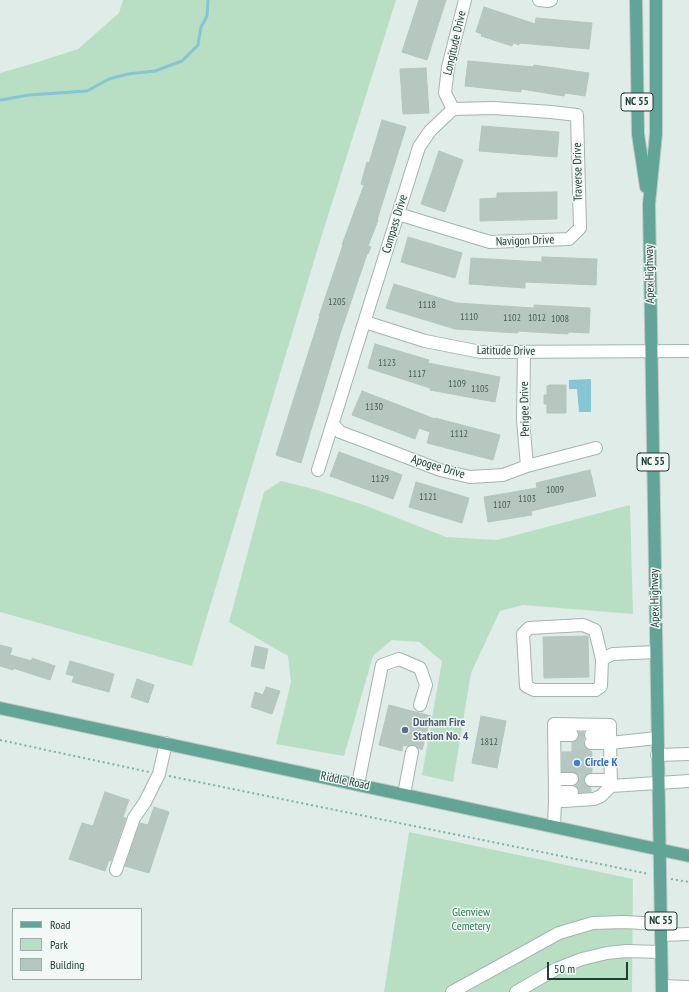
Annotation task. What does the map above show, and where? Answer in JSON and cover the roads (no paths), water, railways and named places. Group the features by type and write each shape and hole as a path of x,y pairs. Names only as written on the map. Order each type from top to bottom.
{"main road":[{"name":"Apex Highway","path":"636,0 638,134 649,204"},
{"name":"Apex Highway","path":"656,0 656,134 649,204 662,989"},
{"name":"Riddle Road","path":"0,708 689,856"}],"street":[{"name":"Longitude Drive","path":"453,109 445,93 448,67 465,0"},
{"path":"539,0 551,0"},
{"name":"Traverse Drive","path":"453,109 494,108 577,115 580,228"},
{"name":"Compass Drive","path":"318,470 419,147 430,131 453,109"},
{"name":"Navigon Drive","path":"398,214 490,242 569,239 580,228"},
{"name":"Latitude Drive","path":"365,322 425,341 481,352 689,351"},
{"name":"Perigee Drive","path":"524,352 523,420 527,466"},
{"name":"Apogee Drive","path":"333,424 340,432 364,442 440,470 470,477 503,475 527,466 596,448"},
{"path":"583,625 595,630 602,659 601,686 596,690 534,690 526,686 523,634 529,628 583,625"},
{"path":"602,659 613,654 656,652"},
{"path":"358,784 382,665 399,659 420,668 426,685 420,705"},
{"path":"554,827 554,724 610,725 609,786 601,796 594,799 564,801 555,796"},
{"path":"591,739 657,738"},
{"path":"555,739 572,739"},
{"path":"116,870 134,818 145,802 159,774 166,743"},
{"path":"404,794 412,752"},
{"path":"657,756 689,754"},
{"path":"555,779 572,780"},
{"path":"591,780 609,786"},
{"path":"591,792 609,786 689,782"},
{"path":"555,796 572,792"},
{"path":"452,992 559,933 593,923 624,922 689,934"},
{"path":"516,992 556,969 582,959 607,953 626,951 661,952"},
{"path":"662,989 689,987"}],"water":[{"path":"591,379 591,412 579,412 577,389 569,389 569,380"}],"waterway":[{"path":"0,100 29,95 87,91 109,79 128,74 155,71 182,61 198,45 201,27 207,16 208,0"}],"tunnel":[{"path":"572,743 591,743"},
{"path":"572,779 591,780"},
{"path":"572,792 591,792"}],"place":[{"name":"Durham Fire Station No. 4","path":"405,730"},
{"name":"Circle K","path":"577,763"}],"park label":[{"name":"Glenview Cemetery","path":"471,920"}]}
